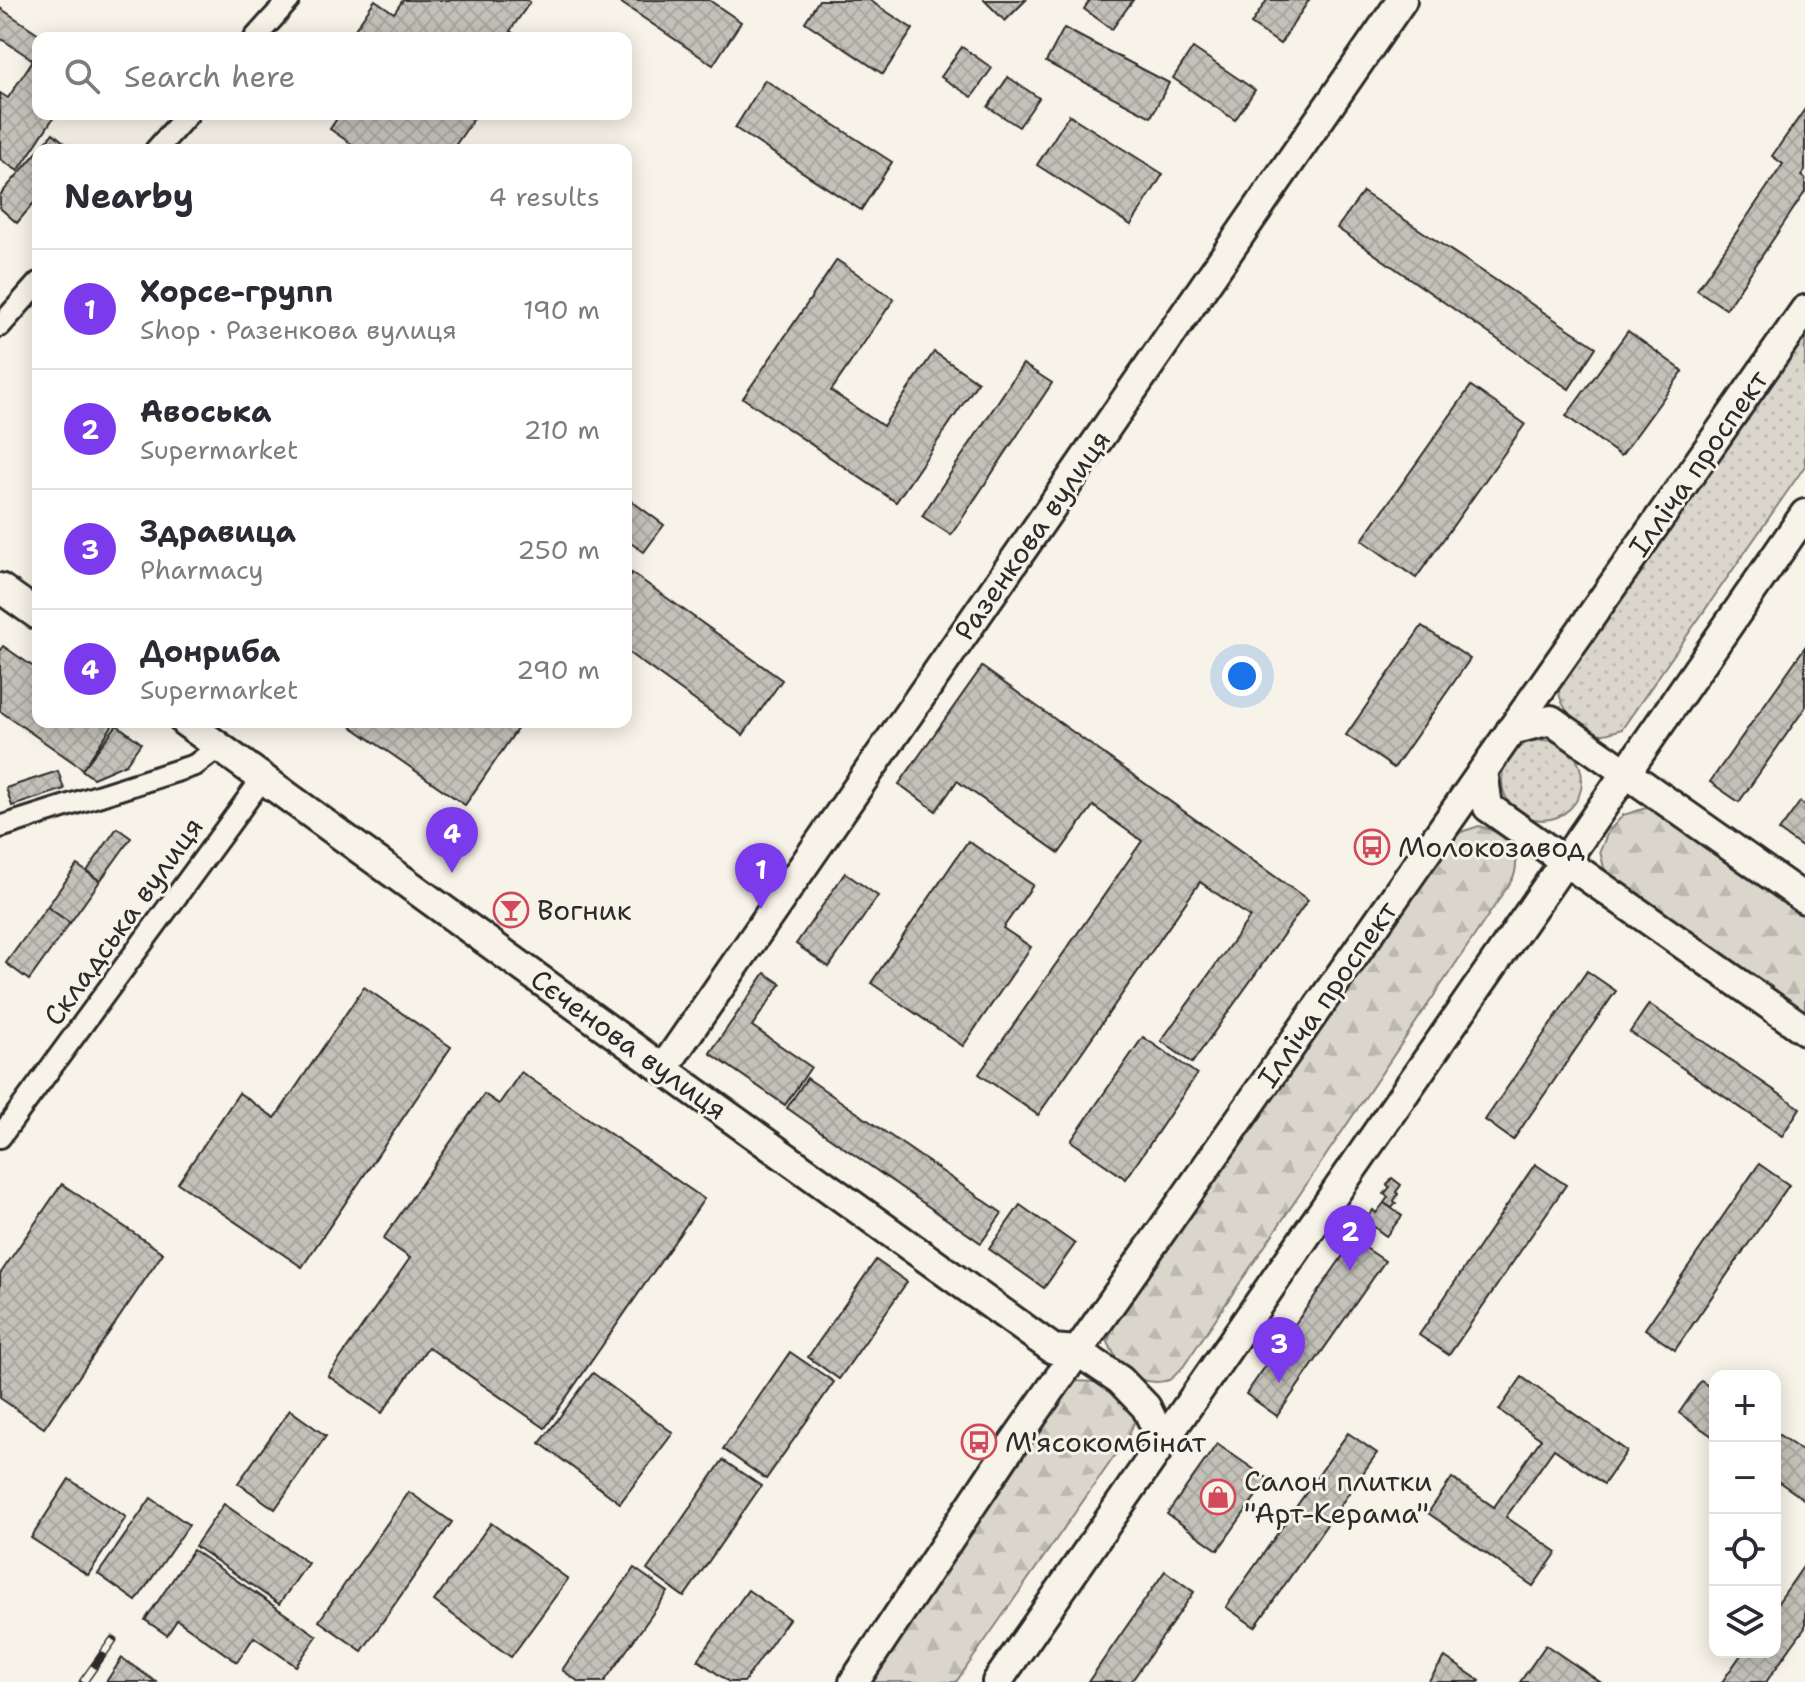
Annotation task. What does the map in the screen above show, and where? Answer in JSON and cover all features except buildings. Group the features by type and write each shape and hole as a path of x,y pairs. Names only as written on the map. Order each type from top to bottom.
{"main road":[{"name":"Разенкова вулиця","path":"663,1069 1402,0"},
{"name":"Ілліча проспект","path":"854,1682 1077,1351 1805,310"},
{"path":"997,1682 1805,514"},
{"path":"0,588 32,611"},
{"path":"1511,730 1551,720 1805,899"},
{"name":"Сєченова вулиця","path":"193,728 1053,1349 1077,1351 1120,1380 1146,1407 1163,1442"},
{"path":"1483,771 1488,807 1805,1030"}],"street":[{"path":"260,32 289,0"},
{"path":"161,144 183,120"},
{"path":"0,326 32,290"},
{"name":"Складська вулиця","path":"0,827 195,765 219,747"},
{"name":"Складська вулиця","path":"0,1137 263,778"}],"green space":[{"path":"1805,330 1805,466 1622,729 1603,734 1589,730 1566,710 1558,684"},
{"path":"1534,740 1550,740 1571,751 1582,772 1582,788 1571,809 1550,820 1534,820 1520,814 1508,802 1502,788 1502,772 1508,758 1520,746"},
{"path":"1646,808 1664,813 1805,913 1805,1017 1616,884 1604,868 1600,851 1608,832 1623,815"},
{"path":"1479,826 1502,836 1512,848 1516,863 1510,883 1183,1367 1165,1381 1147,1381 1132,1375 1120,1364 1108,1342 1113,1325 1445,845 1461,832"},
{"path":"1074,1381 1097,1382 1115,1391 1132,1406 1136,1418 1128,1437 956,1682 871,1682"}],"railway":[{"path":"83,1682 113,1640"}],"place":[{"name":"Молокозавод","path":"1372,847"},
{"name":"Донриба","path":"452,873"},
{"name":"Хорсе-групп","path":"761,909"},
{"name":"Вогник","path":"511,910"},
{"name":"Авоська","path":"1350,1271"},
{"name":"Здравица","path":"1279,1383"},
{"name":"М'ясокомбінат","path":"979,1442"},
{"name":"Салон плитки \"Арт-Керама\"","path":"1218,1497"}]}
